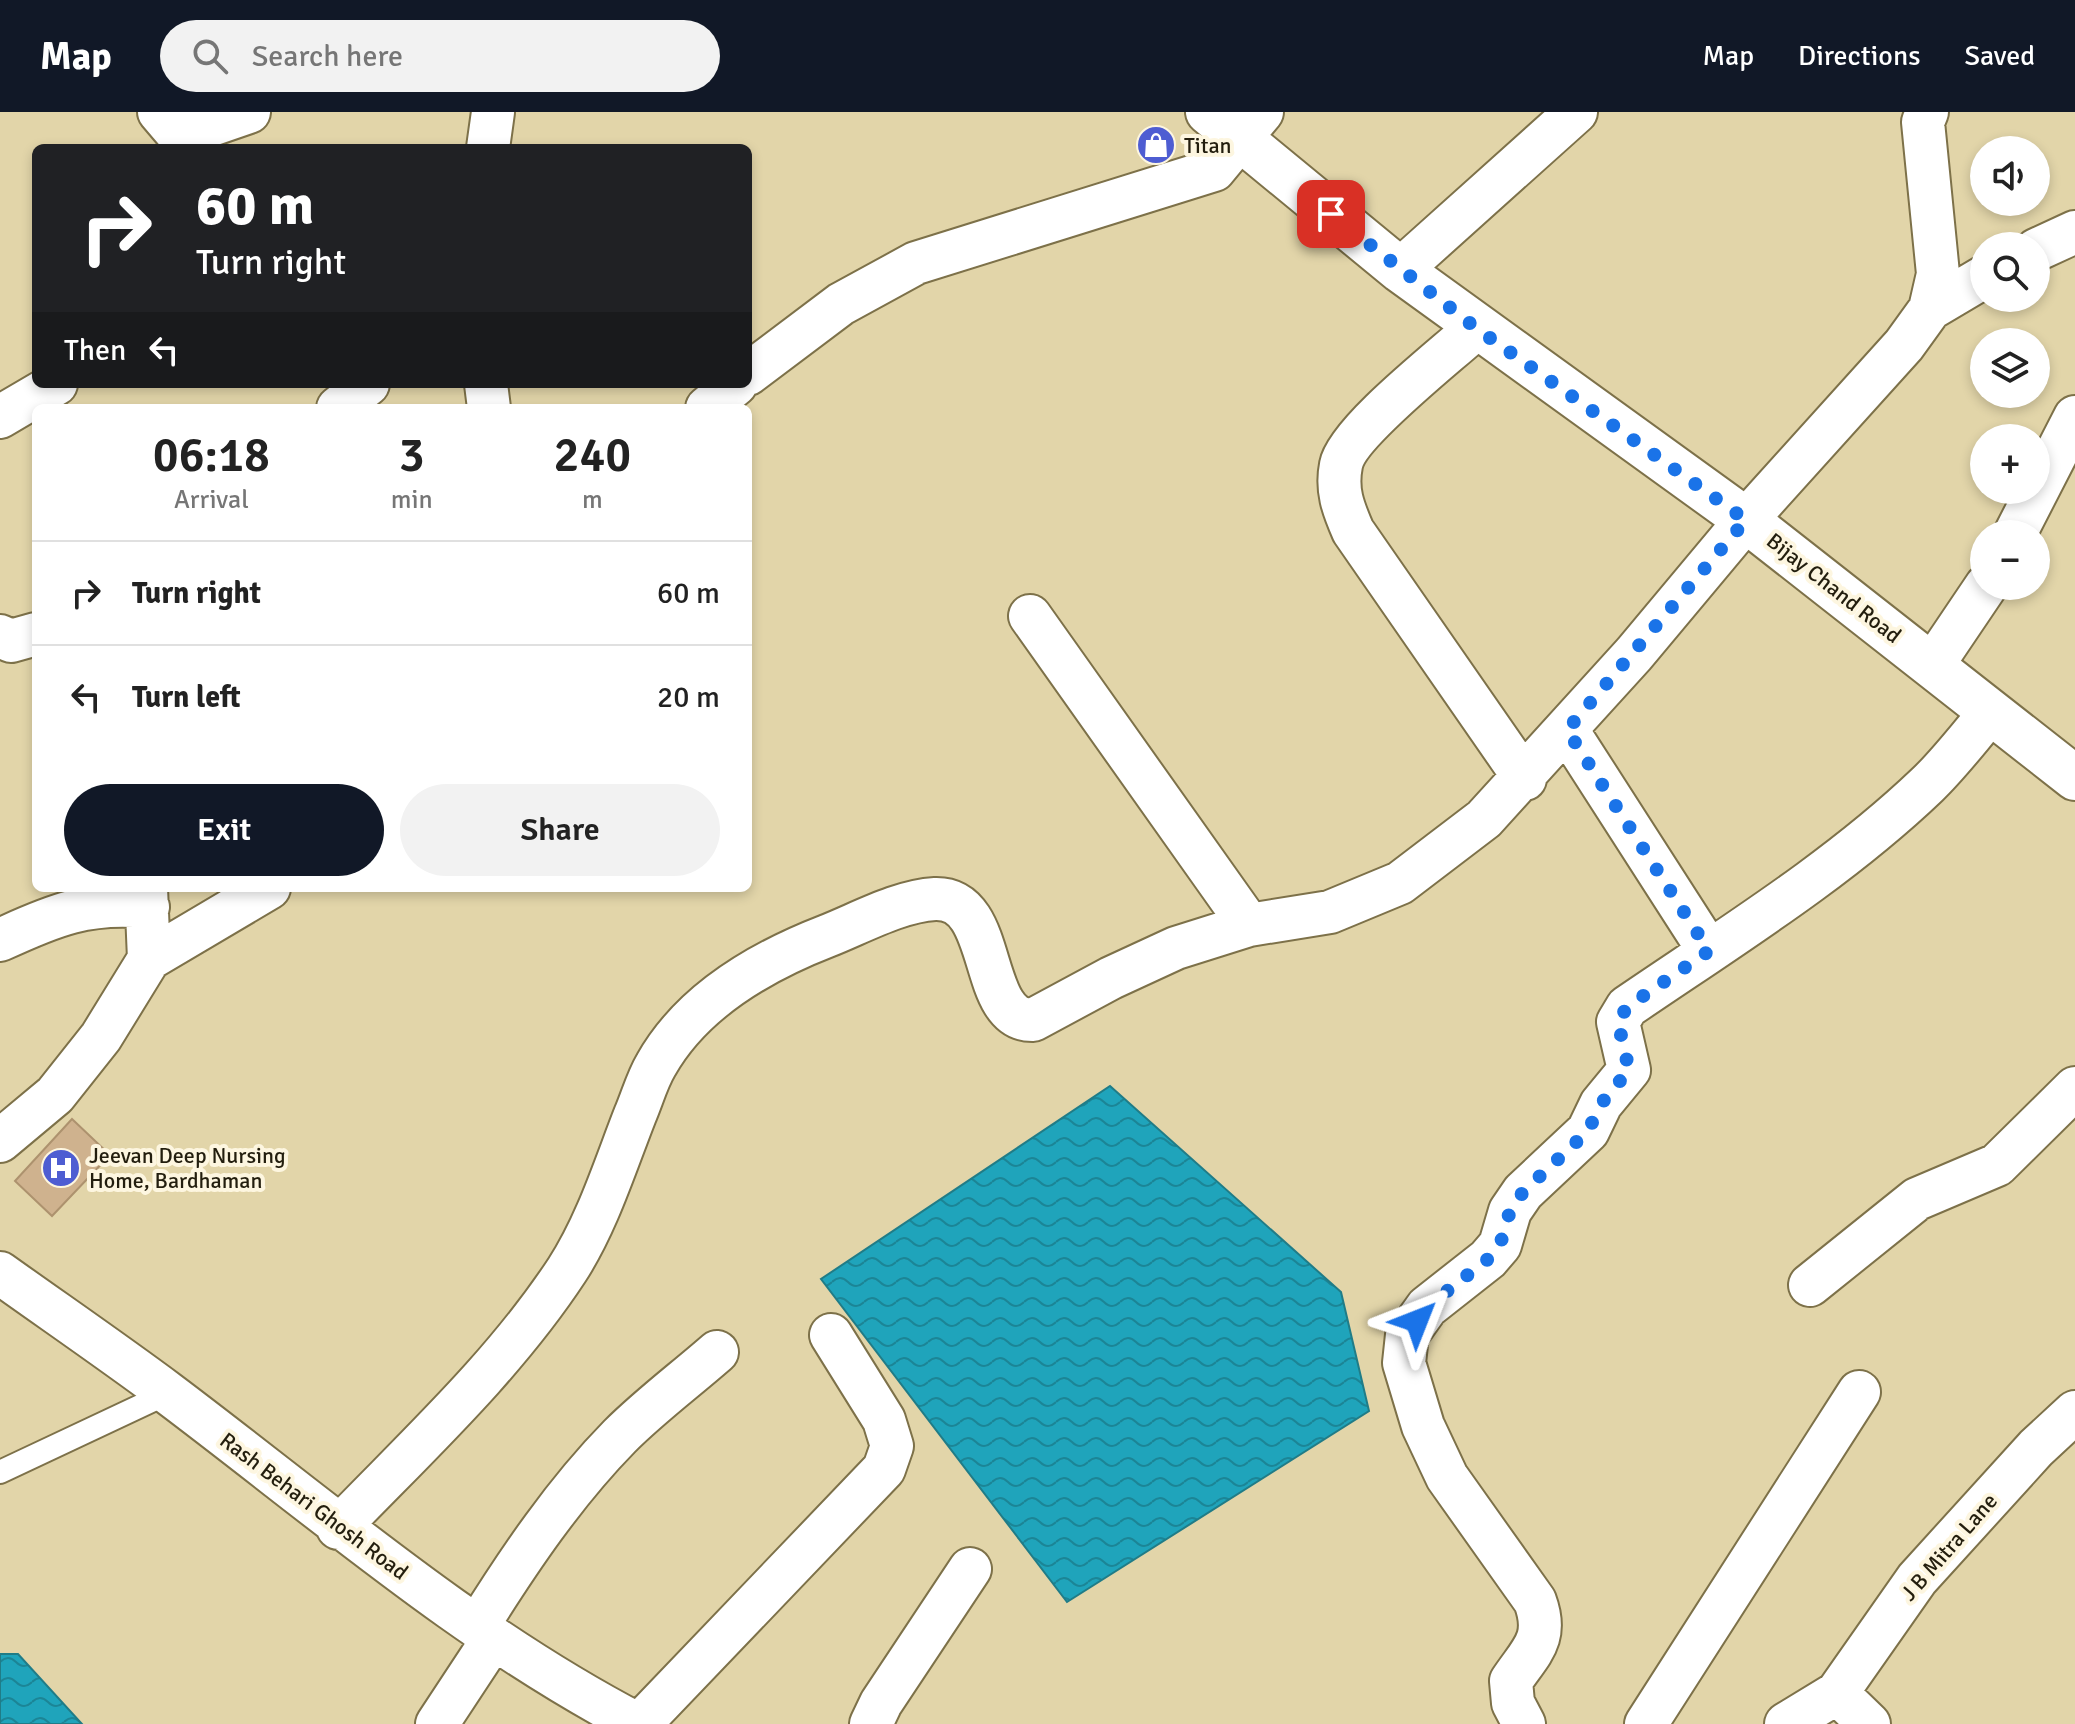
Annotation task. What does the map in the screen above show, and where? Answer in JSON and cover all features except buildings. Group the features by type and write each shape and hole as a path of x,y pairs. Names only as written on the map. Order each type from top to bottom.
{"main road":[{"name":"Bijay Chand Road","path":"1237,121 1400,270 1476,328 1746,520 2075,778"}],"street":[{"path":"172,131 249,112"},
{"path":"489,144 493,112"},
{"path":"1400,270 1576,112"},
{"path":"338,1528 522,1332 568,1268 605,1191 656,1065 691,1018 735,982 803,945 905,905 938,899 965,910 981,938 1000,998 1009,1012 1020,1020 1033,1020 1111,978 1176,948 1249,925 1330,912 1400,883 1484,819 1525,779 1746,520 1904,345 1930,309 1938,274 1923,122 1927,112"},
{"path":"752,371 841,304 916,263 1214,170 1237,121"},
{"path":"2050,244 2075,232"},
{"path":"1930,309 1970,285"},
{"path":"1476,328 1360,433 1341,462 1339,498 1353,531 1525,779"},
{"path":"0,417 49,388"},
{"path":"343,404 363,388"},
{"path":"712,404 731,388"},
{"path":"2022,520 2075,417"},
{"path":"1932,666 1977,600"},
{"path":"1030,616 1249,925"},
{"path":"0,636 11,641 32,635"},
{"path":"1524,1724 1513,1703 1511,1681 1540,1638 1543,1622 1535,1601 1447,1477 1423,1426 1404,1363 1407,1335 1427,1307 1488,1259 1500,1245 1510,1211 1523,1192 1588,1131 1601,1104 1629,1070 1618,1022 1627,1007 1780,903 1927,785 1991,712"},
{"path":"1567,730 1709,951"},
{"path":"0,1141 55,1095 101,1037 149,959 262,892"},
{"path":"0,940 61,914 147,897 149,959"},
{"path":"1810,1285 1917,1199 1997,1165 2075,1088"},
{"name":"Rash Behari Ghosh Road","path":"0,1273 168,1393 338,1528 485,1633 584,1697 639,1724"},
{"path":"639,1724 884,1469 892,1446 884,1420 831,1335"},
{"path":"437,1724 485,1633 514,1567 567,1496 621,1436 717,1352"},
{"path":"1646,1724 1859,1392"},
{"name":"J B Mitra Lane","path":"1837,1693 1917,1579 2036,1448 2075,1412"},
{"path":"871,1724 903,1669 970,1569"},
{"path":"1786,1724 1837,1693 1869,1724"}],"lane":[{"path":"0,1472 168,1393"}],"water":[{"path":"1110,1086 1341,1292 1369,1411 1067,1602 821,1279"},
{"path":"0,1654 18,1654 82,1724 0,1724"}],"place":[{"name":"Titan","path":"1156,145"},
{"name":"Jeevan Deep Nursing Home, Bardhaman","path":"61,1168"}],"route":[{"path":"1331,214 1476,328 1746,520 1567,730 1709,951 1627,1007 1618,1022 1629,1070 1608,1093 1588,1131 1523,1192 1510,1211 1500,1245 1488,1259 1427,1307 1417,1321"}]}
